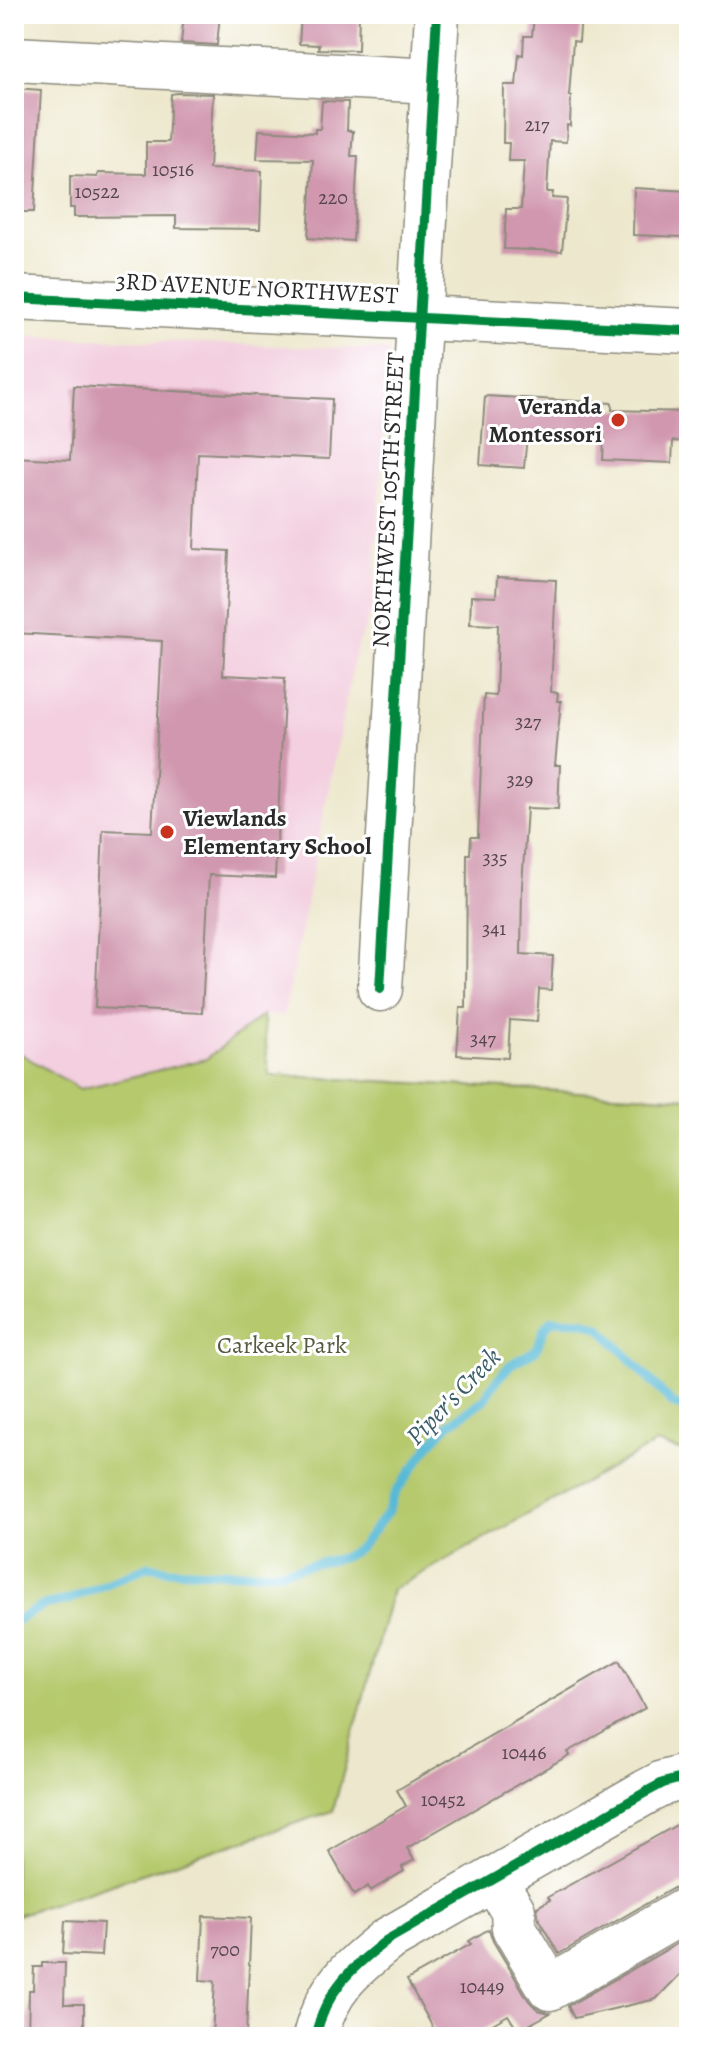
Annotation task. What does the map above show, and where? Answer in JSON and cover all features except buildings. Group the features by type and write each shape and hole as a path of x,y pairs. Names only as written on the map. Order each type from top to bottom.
{"street":[{"name":"NORTHWEST 105TH STREET","path":"380,989 437,14"},
{"path":"14,59 433,81"},
{"name":"3RD AVENUE NORTHWEST","path":"14,298 689,331"},
{"path":"315,2037 331,1995 353,1966 387,1940 663,1783 689,1776"},
{"path":"494,1879 513,1911 514,1928 550,1988 689,1908"}],"shaded area":[{"name":"Viewlands Elementary School","path":"14,336 389,350 373,608 356,650 284,1016 263,1015 206,1059 80,1089 14,1050"}],"green space":[{"name":"Carkeek Park","path":"263,1015 269,1075 689,1098 689,1453 656,1443 392,1590 333,1811 14,1916 14,1050 80,1089 206,1059"}],"waterway":[{"name":"Piper's Creek","path":"14,1622 44,1605 68,1600 149,1566 237,1573 281,1571 342,1558 360,1548 387,1513 396,1492 432,1442 448,1425 485,1399 510,1365 536,1350 544,1329 552,1320 583,1321 600,1328 673,1404 689,1410"}],"cycle path":[{"path":"380,989 437,14"},
{"path":"14,298 689,331"},
{"path":"315,2037 333,1993 362,1961 387,1940 646,1792 663,1783 689,1776"}],"place":[{"name":"Veranda Montessori","path":"618,420"},
{"name":"Viewlands Elementary School","path":"167,832"}]}
